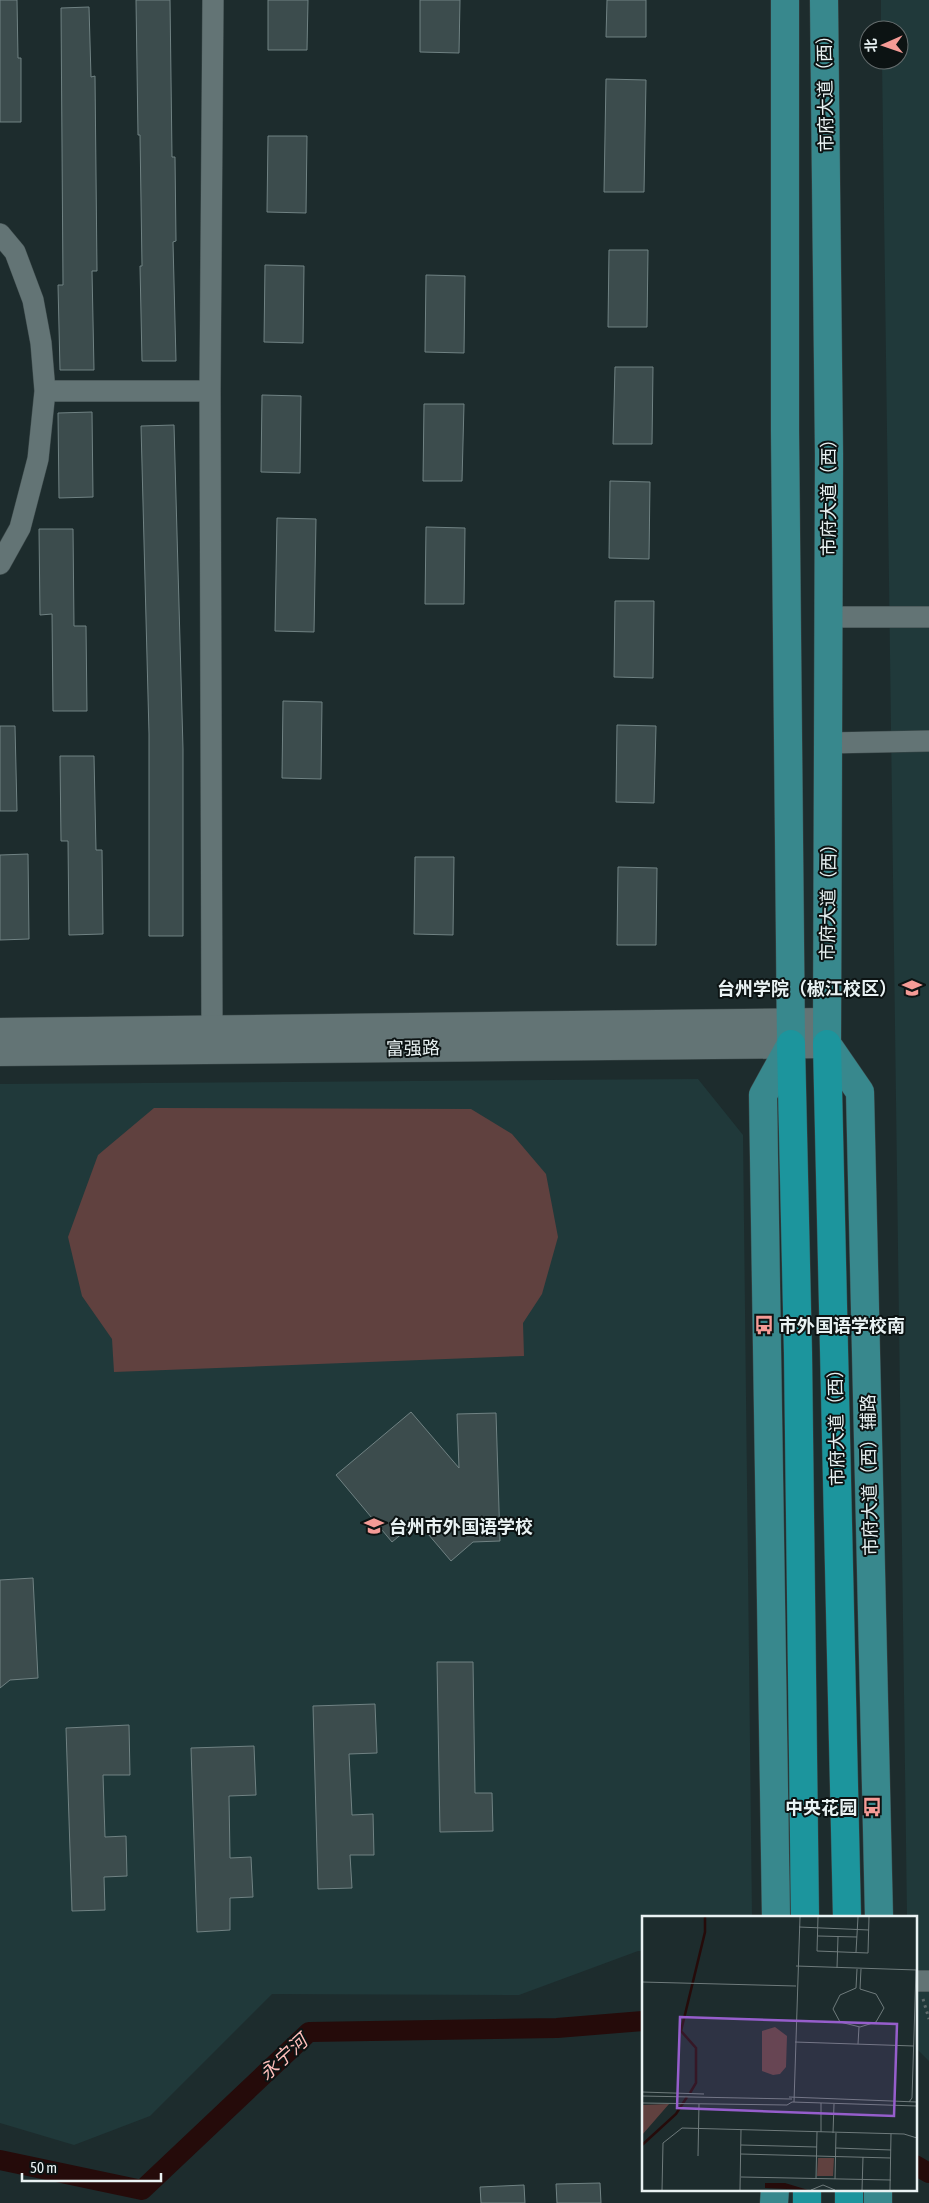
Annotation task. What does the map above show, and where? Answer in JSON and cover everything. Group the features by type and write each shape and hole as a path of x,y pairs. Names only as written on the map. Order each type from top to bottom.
{"highway":[{"name":"市府大道（西）","path":"791,1033 798,1353 805,1916"},
{"name":"市府大道（西）","path":"827,1033 847,1916"},
{"path":"849,2190 849,2203"}],"main road":[{"name":"市府大道（西）","path":"784,0 785,431 791,1033"},
{"name":"市府大道（西）","path":"824,0 829,617 827,1033"},
{"name":"富强路","path":"0,1032 827,1033"},
{"name":"富强路","path":"0,1052 791,1033"},
{"path":"776,1916 763,1095 791,1033"},
{"name":"市府大道（西）辅路","path":"827,1033 860,1092 879,1916"},
{"path":"774,2203 775,2190"},
{"path":"878,2190 878,2203"}],"street":[{"path":"212,0 210,391 212,1031"},
{"path":"0,234 15,252 33,300 41,343 45,391 38,459 20,528 0,564"},
{"path":"45,391 210,391"},
{"path":"829,617 929,616"},
{"path":"828,743 929,741"},
{"path":"916,1981 929,1981"}],"shaded area":[{"name":"台州学院（椒江校区）","path":"881,0 929,0 929,2061 916,2048 916,1916 907,1916 882,70 909,70 909,20 881,20"},
{"name":"台州市外国语学校","path":"698,1079 743,1135 752,1916 642,1916 642,1951 519,1995 272,1994 150,2116 74,2145 0,2123 0,1084"},
{"path":"154,1108 471,1109 512,1134 546,1174 558,1237 542,1294 523,1323 524,1356 114,1372 112,1339 82,1296 68,1237 98,1155"}],"building":[{"path":"0,0 17,0 18,58 21,58 21,122 0,122"},
{"path":"136,0 170,0 172,157 175,157 176,241 173,242 176,361 142,361 140,135 138,135"},
{"path":"268,0 308,0 307,50 268,50"},
{"path":"420,0 460,0 459,53 420,52"},
{"path":"607,0 646,0 646,37 606,37"},
{"path":"89,7 91,77 95,76 97,271 92,271 94,370 60,370 58,285 63,285 61,8"},
{"path":"606,79 646,80 644,192 604,192"},
{"path":"268,136 307,136 306,213 267,212"},
{"path":"609,250 648,250 647,327 608,327"},
{"path":"265,265 304,266 303,343 264,342"},
{"path":"426,275 465,276 464,353 425,352"},
{"path":"615,367 653,367 652,444 613,444"},
{"path":"262,395 301,396 300,473 261,472"},
{"path":"424,404 464,404 462,481 423,481"},
{"path":"92,412 93,497 59,498 58,413"},
{"path":"174,425 183,749 183,936 149,936 149,734 141,426"},
{"path":"610,481 650,482 649,559 609,558"},
{"path":"277,518 316,519 314,632 275,631"},
{"path":"426,527 465,528 464,604 425,604"},
{"path":"39,529 73,529 74,626 86,626 87,711 53,711 52,614 40,615"},
{"path":"615,601 654,601 653,678 614,677"},
{"path":"283,701 322,702 321,779 282,778"},
{"path":"617,725 656,726 654,803 616,802"},
{"path":"0,726 15,726 17,811 0,811"},
{"path":"60,756 94,756 96,850 102,850 103,934 69,935 68,841 61,841"},
{"path":"28,854 29,939 0,940 0,855"},
{"path":"415,857 454,857 453,935 414,934"},
{"path":"618,867 657,868 656,945 617,945"},
{"path":"411,1412 459,1468 457,1414 496,1413 500,1541 473,1542 451,1561 417,1521 392,1542 336,1475"},
{"path":"33,1578 38,1678 10,1680 0,1688 0,1580"},
{"path":"437,1662 473,1662 475,1793 492,1793 493,1831 440,1832"},
{"path":"375,1704 377,1753 349,1754 352,1815 373,1814 374,1855 350,1855 352,1888 318,1889 313,1706"},
{"path":"129,1725 130,1775 103,1775 105,1837 126,1836 127,1876 104,1877 105,1910 72,1911 66,1728"},
{"path":"254,1746 256,1795 229,1796 230,1858 251,1857 253,1897 230,1898 230,1930 197,1932 191,1748"},
{"path":"600,2183 601,2203 557,2203 556,2184"},
{"path":"524,2185 525,2203 481,2203 480,2187"}],"waterway":[{"name":"永宁河","path":"0,2160 142,2190 309,2032 557,2028 642,2021"},
{"name":"永宁河","path":"916,2166 929,2173"}],"place":[{"name":"台州学院（椒江校区）","path":"912,988"},
{"name":"市外国语学校南","path":"764,1325"},
{"name":"台州市外国语学校","path":"374,1526"},
{"name":"中央花园","path":"872,1807"}]}
